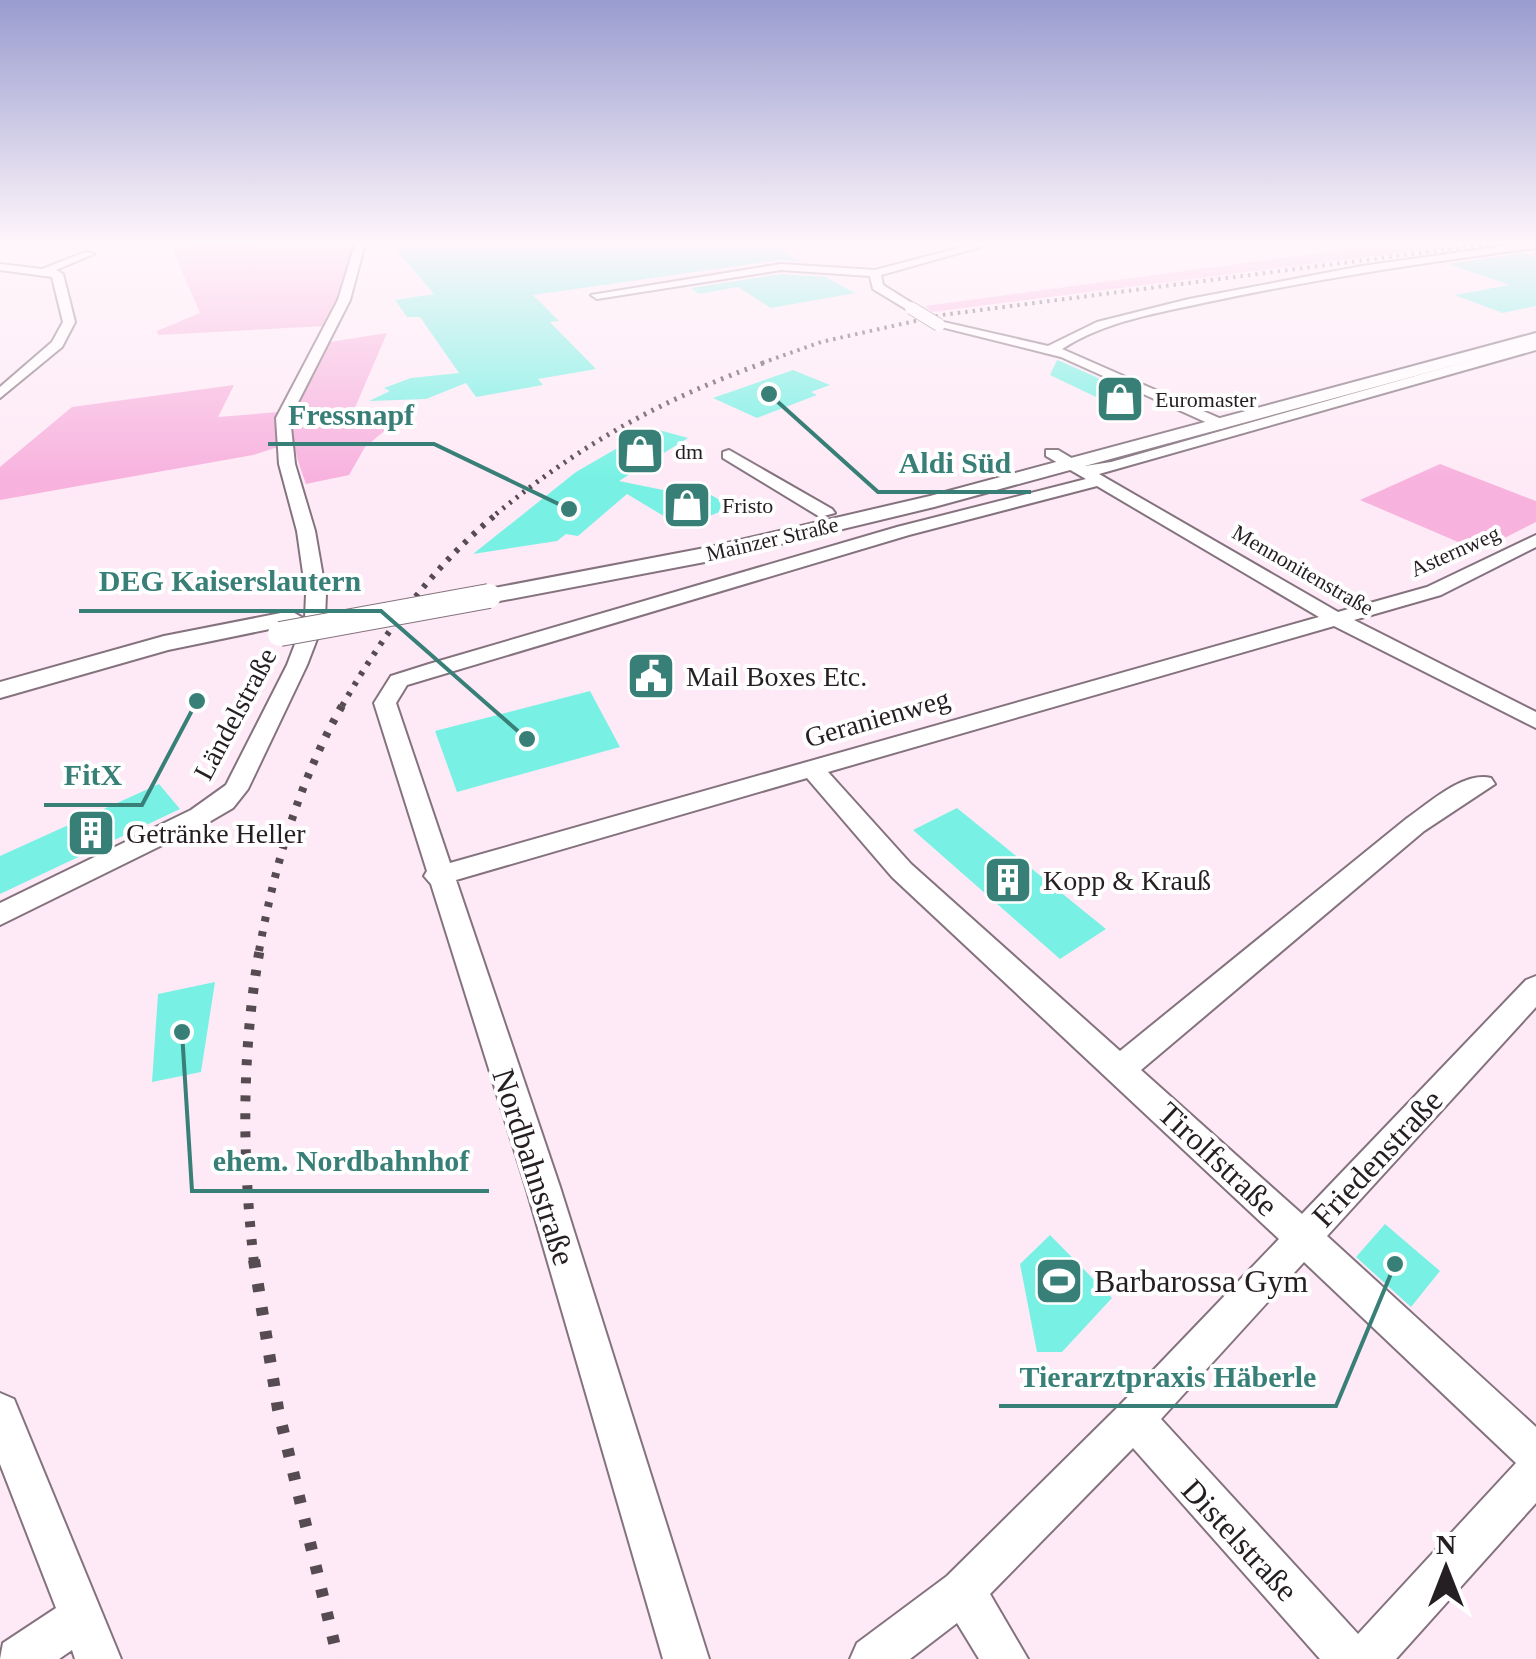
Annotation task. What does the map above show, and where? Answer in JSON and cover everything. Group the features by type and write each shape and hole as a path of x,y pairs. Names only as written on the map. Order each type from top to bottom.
{"main road":[{"name":"Mainzer Straße","path":"0,708 114,673 826,513 1199,414 1384,372 1536,329"},
{"name":"Mainzer Straße","path":"491,589 775,540 1084,472 1221,424 1536,338"},
{"name":"Mainzer Straße","path":"0,690 164,644 292,632"}],"street":[{"path":"0,394 50,351 67,328 66,321"},
{"name":"Ländelstraße","path":"0,915 224,802 236,789 292,632 314,618 316,594 301,504 288,464 283,418 333,321"},
{"path":"933,321 1052,350 1221,424"},
{"path":"1052,350 1117,321"},
{"name":"Mainzer Straße","path":"399,681 962,515 1084,472 1112,468 1536,346"},
{"name":"Mennonitenstraße","path":"1052,453 1334,618 1536,721"},
{"name":"Mainzer Straße","path":"728,455 826,513"},
{"name":"Asternweg","path":"1334,618 1434,591 1536,540"},
{"name":"Geranienweg","path":"438,876 1334,618"},
{"name":"Nordbahnstraße","path":"399,681 385,703 542,1187 686,1659"},
{"name":"Tirolfstraße","path":"812,768 847,816 896,868 1120,1069 1536,1454"},
{"path":"1120,1069 1415,825 1459,794 1483,784"},
{"name":"Friedenstraße","path":"873,1659 962,1591 1134,1419 1536,988"},
{"path":"0,1413 98,1659"},
{"name":"Distelstraße","path":"1134,1419 1350,1659"},
{"path":"1366,1659 1536,1472"},
{"path":"962,1591 1005,1659"},
{"path":"19,1659 82,1617"}],"shaded area":[{"path":"180,321 328,321 325,326 158,335 157,331"},
{"path":"387,333 351,417 388,428 365,447 349,475 306,484 293,441 293,411 324,343"},
{"path":"234,385 218,417 279,412 281,446 253,455 0,500 0,467 72,407"},
{"path":"1440,464 1536,501 1536,522 1479,551 1360,500"}],"building":[{"path":"423,321 555,321 550,322 596,369 538,379 543,385 476,397 466,383 426,399 369,401 390,391 384,388 411,378 459,373"},
{"path":"1057,360 1145,399 1117,407 1050,375"},
{"path":"793,370 830,385 811,392 817,395 757,418 713,398"},
{"path":"652,428 688,438 619,481 673,492 692,484 732,507 682,527 627,494 578,536 566,534 557,541 473,554 576,472"},
{"path":"590,691 620,747 457,792 435,731"},
{"name":"Getränke Heller","path":"159,784 180,809 0,894 0,856"},
{"name":"Kopp & Krauß","path":"957,808 1106,929 1060,959 913,830"},
{"path":"215,982 201,1072 152,1082 158,994"},
{"path":"1385,1224 1440,1271 1411,1307 1356,1257"},
{"name":"Barbarossa Gym","path":"1050,1235 1112,1298 1062,1352 1037,1352 1020,1264"}],"railway":[{"path":"762,363 821,342 913,321"},
{"path":"496,514 561,465 625,425 694,391 769,361"},
{"path":"342,706 411,602 499,512"},
{"path":"259,951 290,824 343,704"},
{"path":"254,1263 245,1105 249,1026 260,948"},
{"path":"254,1260 278,1409 338,1659"}],"place":[{"name":"Aldi Süd","path":"769,394"},
{"name":"Euromaster","path":"1120,399"},
{"name":"dm","path":"640,451"},
{"name":"Fristo","path":"687,505"},
{"name":"Fressnapf","path":"569,509"},
{"name":"Mail Boxes Etc.","path":"651,676"},
{"name":"FitX","path":"197,701"},
{"name":"DEG Kaiserslautern","path":"527,739"},
{"name":"Getränke Heller","path":"91,833"},
{"name":"Kopp & Krauß","path":"1008,880"},
{"name":"ehem. Nordbahnhof","path":"182,1032"},
{"name":"Tierarztpraxis Häberle","path":"1395,1264"},
{"name":"Barbarossa Gym","path":"1059,1281"}]}
